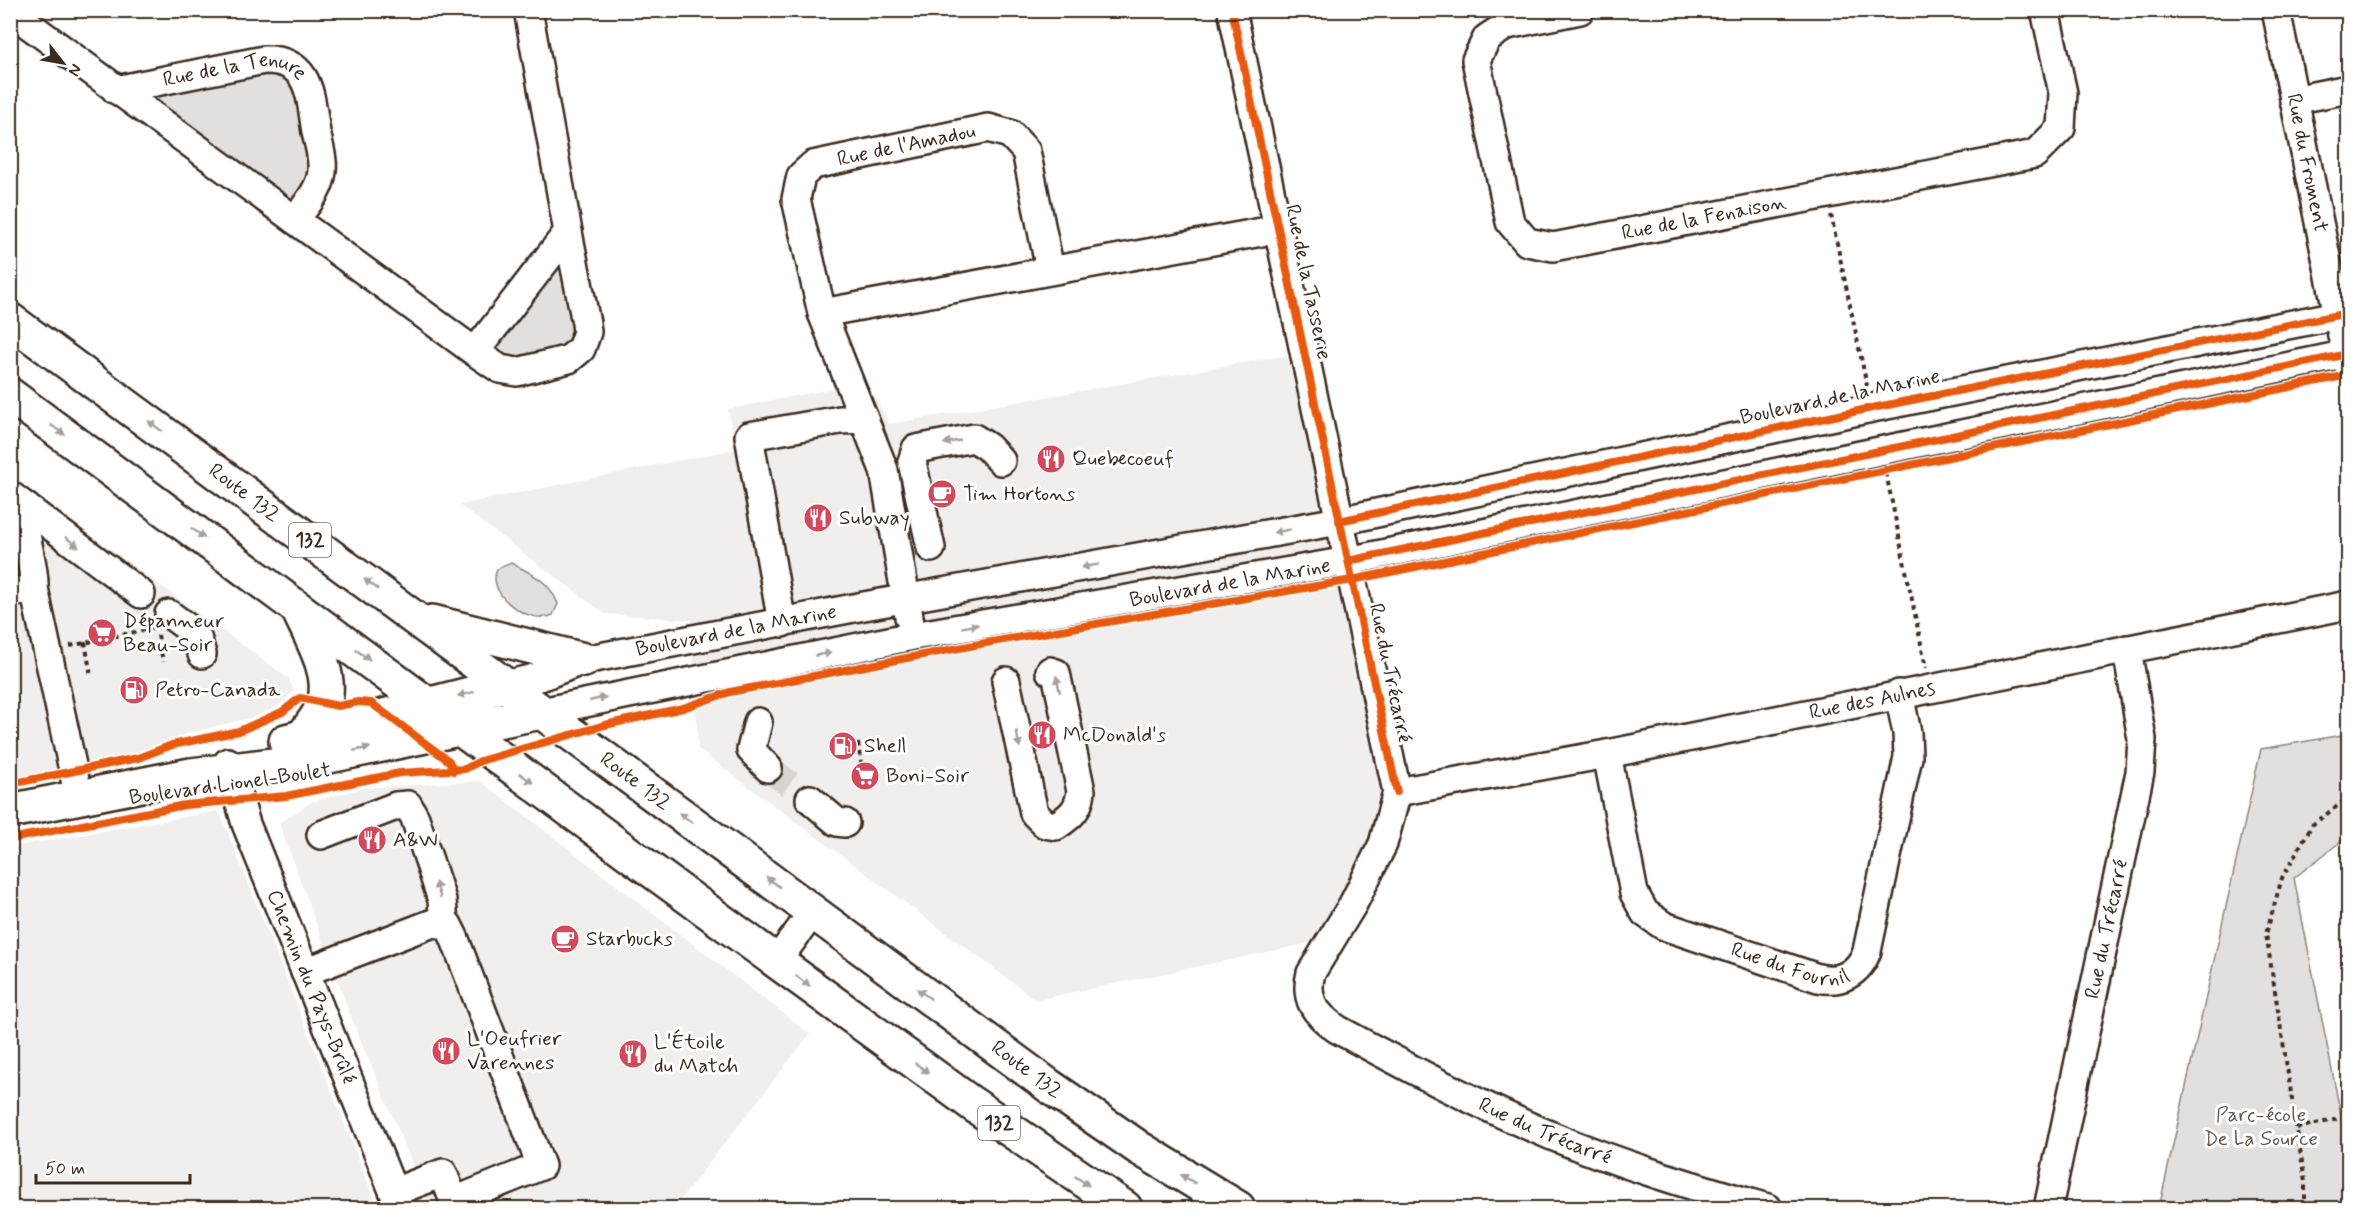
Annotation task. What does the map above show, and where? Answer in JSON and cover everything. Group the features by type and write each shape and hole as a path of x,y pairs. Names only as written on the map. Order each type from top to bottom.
{"main road":[{"name":"Route 132","path":"10,320 1077,1106 1222,1204"},
{"name":"132","path":"10,395 776,962 993,1119 1125,1209"},
{"path":"298,609 324,672 327,686 321,711 304,735"},
{"path":"418,619 584,660"},
{"name":"Boulevard Lionel-Boulet","path":"230,766 304,735 505,685"},
{"name":"Boulevard Lionel-Boulet","path":"10,812 230,766 305,760 462,730 541,712"}],"street":[{"name":"Rue de la Tenure","path":"10,11 475,352 500,369 517,372 568,359 581,349 587,332 528,10"},
{"name":"Rue de la Tasserie","path":"1232,10 1348,561"},
{"name":"Rue de la Fenaison","path":"1580,10 1507,25 1488,38 1476,60 1510,222 1527,242 1553,247 2035,154 2061,128 2063,93 2045,10"},
{"name":"Rue du Froment","path":"2276,10 2294,100 2344,314"},
{"name":"Rue de la Tenure","path":"116,90 264,60 287,63 297,69 309,88 323,169 316,190 295,220"},
{"path":"2294,100 2349,89"},
{"name":"Rue de l'Amadou","path":"913,636 884,470 822,313 796,199 801,176 813,165 988,128 1010,134 1026,152 1050,270"},
{"path":"822,313 1278,229"},
{"path":"475,352 568,232"},
{"path":"2344,314 2348,358"},
{"name":"Boulevard de la Marine","path":"505,685 543,676 584,660 905,599 1340,521 1872,408 2344,314"},
{"name":"Boulevard de la Marine","path":"541,712 913,636 1348,561 2348,358"},
{"path":"782,623 749,436 840,420 864,419"},
{"path":"930,549 912,462 916,449 974,438 988,447 1001,461"},
{"path":"18,501 24,517 35,574 22,590 78,798"},
{"path":"18,501 141,594"},
{"name":"Rue du Trécarré","path":"1348,561 1397,792 1383,844 1353,904 1311,973 1308,994 1317,1012 1336,1029 1425,1077 1553,1136 1673,1180 1768,1209"},
{"name":"Rue des Aulnes","path":"1397,792 1607,754 1930,687 2349,605"},
{"path":"169,614 196,634 202,654"},
{"name":"Rue du Trécarré","path":"2048,1209 2140,772 2142,739 2127,649"},
{"path":"1006,681 1034,813 1045,824 1056,826 1072,815 1080,802 1081,791 1056,673 1050,671"},
{"name":"Rue du Fournil","path":"1607,754 1634,893 1645,913 1653,920 1675,930 1818,978 1839,979 1856,970 1867,951 1907,765 1907,733 1899,694"},
{"path":"758,722 751,750 768,768"},
{"name":"Chemin du Pays-Brûlé","path":"230,766 246,824 397,1200"},
{"path":"810,799 837,822 845,823"},
{"path":"321,835 396,806 408,806 415,818 442,900 444,923 454,937 541,1166 454,1201 443,1173 397,1200"},
{"path":"776,962 813,912"},
{"path":"305,972 433,923 444,923"}],"path":[{"path":"1826,193 1872,408"},
{"path":"1874,473 1897,469"},
{"path":"1885,471 1930,687"},
{"path":"67,646 157,628 163,662"},
{"path":"85,642 91,676"},
{"path":"858,743 862,768"},
{"path":"2305,1209 2306,1182 2266,934 2282,878 2312,825 2349,798"},
{"path":"2297,1128 2349,1117"}],"shaded area":[{"path":"1287,355 1388,786 1375,832 1311,943 1036,1000 698,749 692,620 605,614 459,505 736,449 728,409 866,382 890,424"},
{"path":"10,476 289,679 294,691 279,706 254,717 188,733 135,753 11,778"},
{"path":"480,781 810,1034 674,1208 431,1208 351,1017 279,823 312,802 363,788"},
{"path":"219,811 378,1208 11,1208 11,847"}],"green space":[{"path":"287,63 323,169 295,220 116,90"},
{"path":"568,232 585,341 517,372 475,352"},
{"path":"511,563 545,583 550,589 558,604 553,615 533,616 512,606 503,598 497,589 495,579 497,569"},
{"name":"Parc-école De La Source","path":"2348,734 2348,836 2294,878 2348,1151 2348,1208 2159,1208 2261,749"}],"tunnel":[{"path":"768,768 810,799"}],"cycle path":[{"path":"1232,10 1397,792"},
{"path":"1339,521 1872,408 2348,313"},
{"path":"1348,561 2348,354"},
{"path":"10,839 185,805 286,796 400,773 465,769 480,761 605,725 683,708 730,692 980,644 1352,580 2348,375"},
{"path":"10,784 138,758 172,745 239,731 282,712 300,698 338,706 358,702 371,703 449,761 454,771"}],"place":[{"name":"Quebecoeuf","path":"1051,459"},
{"name":"Tim Hortons","path":"942,494"},
{"name":"Subway","path":"818,518"},
{"name":"Dépanneur Beau-Soir","path":"102,633"},
{"name":"Petro-Canada","path":"134,690"},
{"name":"McDonald's","path":"1042,735"},
{"name":"Shell","path":"843,746"},
{"name":"Boni-Soir","path":"865,776"},
{"name":"A&W","path":"372,840"},
{"name":"Starbucks","path":"565,939"},
{"name":"L'Oeufrier Varennes","path":"446,1051"},
{"name":"L'Étoile du Match","path":"633,1054"}]}
